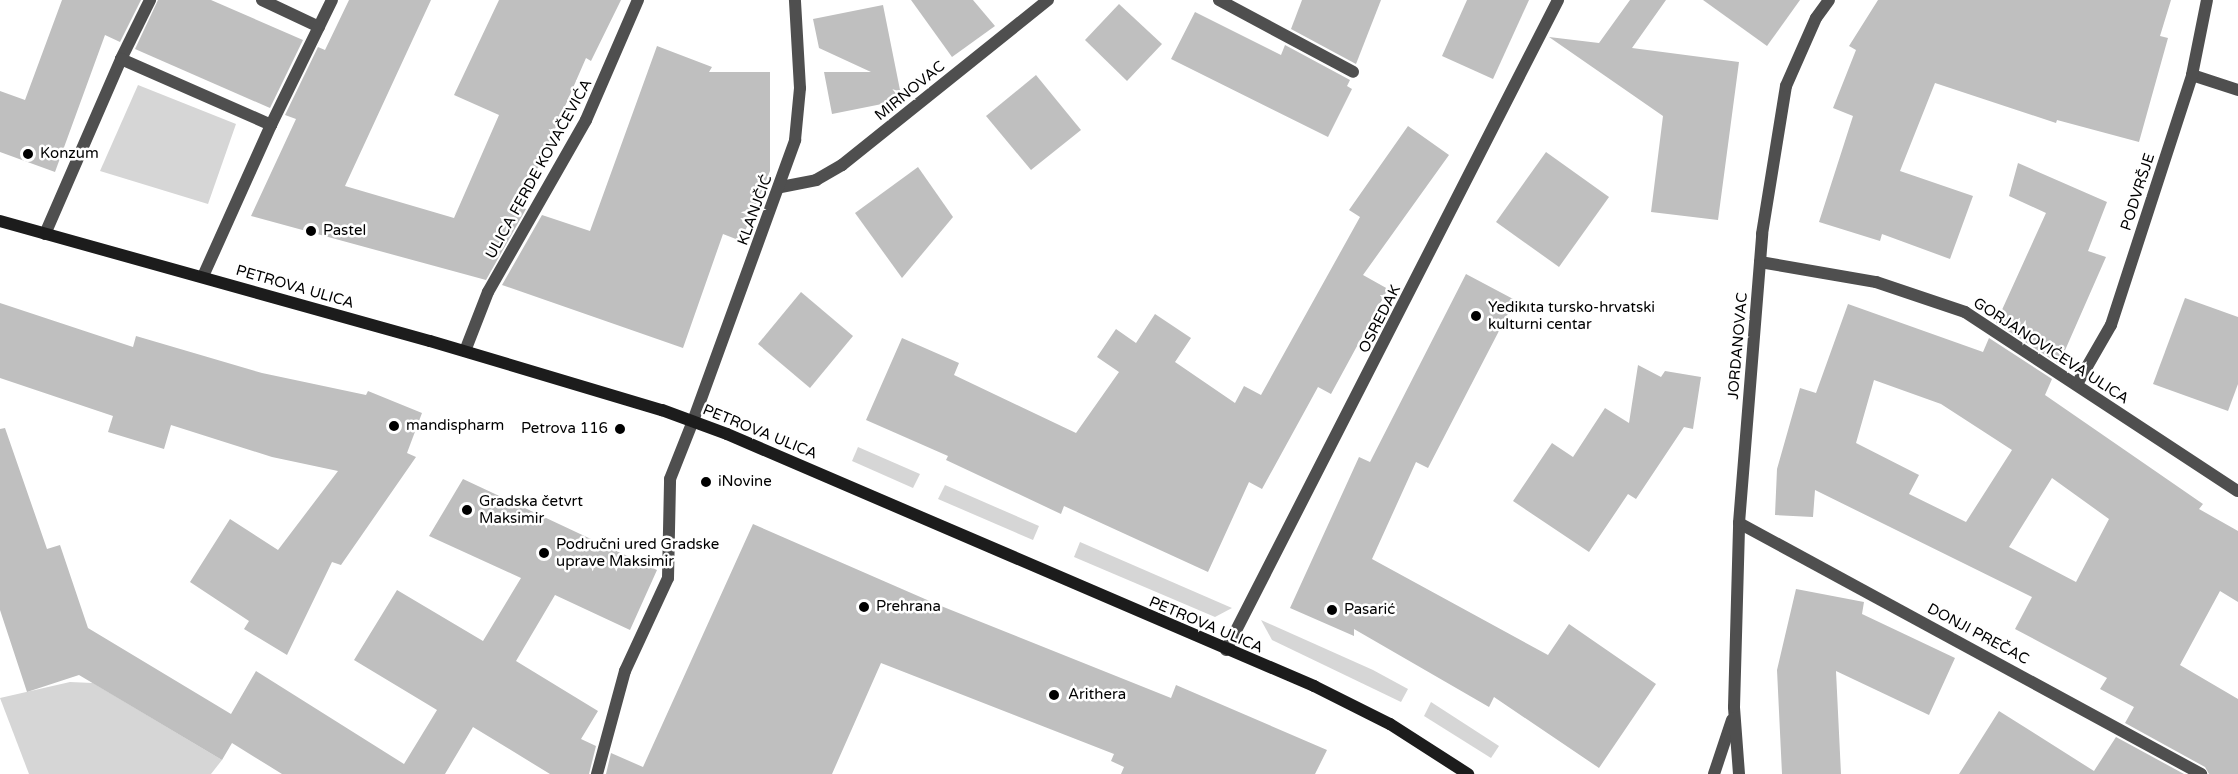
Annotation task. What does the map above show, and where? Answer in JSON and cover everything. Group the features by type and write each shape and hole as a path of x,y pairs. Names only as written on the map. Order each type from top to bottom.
{"street":[{"path":"45,234 121,59 150,0"},
{"path":"262,0 319,27"},
{"path":"203,276 271,125 332,0"},
{"name":"ULICA FERDE KOVAČEVIĆA","path":"465,351 488,292 586,120 638,0"},
{"name":"KLANJČIĆ","path":"597,774 625,671 668,578 670,479 781,187 795,140 800,88 795,0"},
{"name":"MIRNOVAC","path":"781,187 816,180 842,165 1048,0"},
{"path":"1219,0 1353,72"},
{"name":"OSREDAK","path":"1226,650 1558,0"},
{"name":"JORDANOVAC","path":"1739,774 1734,706 1739,523 1760,262 1786,86 1816,18 1829,0"},
{"name":"PODVRŠJE","path":"2077,384 2111,325 2192,75 2207,0"},
{"path":"121,59 271,125"},
{"path":"2192,75 2238,90"},
{"name":"PETROVA ULICA","path":"0,221 465,351 693,421 788,458 1370,713 1468,774"},
{"name":"GORJANOVIĆEVA ULICA","path":"1760,262 1918,292 1965,312 2238,491"},
{"name":"DONJI PREČAC","path":"1739,523 2201,774"},
{"name":"JORDANOVAC","path":"1714,774 1734,706"}],"shaded area":[{"path":"138,85 236,124 208,204 100,171"},
{"path":"858,447 920,474 913,488 852,461"},
{"path":"945,485 1039,526 1033,540 938,499"},
{"path":"1080,542 1232,608 1215,617 1074,557"},
{"path":"1261,620 1373,670 1408,689 1401,702 1272,640"},
{"path":"70,682 93,683 222,760 211,774 29,774 0,698"},
{"path":"1431,702 1499,746 1491,758 1424,716"}],"building":[{"path":"62,0 141,0 120,42 105,35 55,172 0,152 0,91 25,100"},
{"path":"158,0 211,0 303,40 270,108 135,49"},
{"path":"349,0 431,0 345,186 454,218 499,115 454,95 499,0 621,0 591,61 586,58 521,207 526,209 486,280 251,216 296,119 285,115 318,47 325,50"},
{"path":"911,0 973,0 995,26 952,57"},
{"path":"1302,0 1381,0 1356,64 1291,29"},
{"path":"1467,0 1529,0 1493,79 1442,56"},
{"path":"1630,0 1666,0 1632,48 1739,62 1718,220 1651,212 1663,116 1549,37 1599,43"},
{"path":"1703,0 1800,0 1767,46"},
{"path":"1878,0 2171,0 2160,36 2168,38 2139,142 2057,120 2056,123 1935,83 1900,171 1973,196 1950,259 1882,234 1880,241 1819,222 1853,116 1833,108 1856,50 1849,46"},
{"path":"1119,4 1162,44 1127,81 1085,40"},
{"path":"883,5 902,100 832,114 824,72 871,72 819,48 813,19"},
{"path":"1195,12 1281,55 1285,45 1350,80 1347,86 1352,89 1328,137 1171,59"},
{"path":"657,46 712,67 709,72 770,72 770,171 741,241 723,234 683,348 502,285 542,215 590,231"},
{"path":"1036,75 1081,130 1031,170 986,116"},
{"path":"1408,126 1449,155 1363,275 1388,289 1331,394 1318,387 1262,489 1249,482 1208,572 1064,506 1061,514 946,460 948,456 866,420 902,338 959,363 954,375 1076,433 1119,372 1097,357 1116,329 1136,343 1155,314 1191,338 1175,362 1235,403 1244,386 1261,395 1360,217 1349,210"},
{"path":"1546,152 1609,197 1559,267 1496,222"},
{"path":"2018,163 2107,202 2088,251 2106,257 2059,364 1996,323 2046,213 2009,196"},
{"path":"918,167 953,217 902,278 855,213"},
{"path":"1466,274 1515,300 1428,468 1416,462 1372,559 1548,655 1569,624 1656,684 1599,768 1494,697 1489,707 1354,629 1354,636 1290,608 1359,457 1370,462"},
{"path":"801,292 853,336 810,388 758,344"},
{"path":"2185,298 2238,317 2238,384 2228,411 2153,384"},
{"path":"0,303 133,347 136,336 262,373 366,395 368,391 422,413 407,453 416,457 341,565 332,562 287,655 244,629 249,621 190,582 230,519 278,550 338,471 272,457 171,425 164,449 108,432 113,416 0,378"},
{"path":"1848,304 1983,352 1989,338 2052,379 2045,395 2203,504 2199,509 2238,531 2238,602 2220,591 2180,665 2238,699 2238,774 2209,774 2205,767 2125,723 2134,707 2100,689 2107,678 2015,629 2032,597 1815,490 1813,517 1775,515 1777,469 1800,388 1816,393","holes":["1874,380 1941,404 2012,450 1966,522 1909,494 1919,475 1856,443","2052,478 2109,519 2076,582 2009,547"]},
{"path":"1638,365 1661,377 1665,371 1701,377 1693,429 1684,427 1636,499 1628,494 1589,552 1513,501 1552,443 1573,457 1605,408 1629,423"},
{"path":"5,428 47,549 60,545 88,628 231,714 256,671 404,764 437,710 354,660 397,590 483,641 521,578 429,536 463,479 657,570 630,630 555,595 516,661 598,711 581,739 596,746 589,774 550,774 473,727 445,774 282,774 232,743 222,760 79,675 27,692 0,610 0,429"},
{"path":"753,524 941,606 1171,698 1176,685 1327,750 1315,774 1121,774 1124,767 1111,761 1114,754 881,663 832,774 606,774 611,753 643,767"},
{"path":"1796,589 1864,602 1862,614 1955,658 1929,715 1836,671 1841,774 1782,774 1777,670"},
{"path":"1999,711 2094,771 2116,737 2184,774 1959,774"}],"place":[{"name":"Konzum","path":"28,154"},
{"name":"Pastel","path":"311,231"},
{"name":"Yedikıta tursko-hrvatski kulturni centar","path":"1476,316"},
{"name":"mandispharm","path":"394,426"},
{"name":"Petrova 116","path":"620,429"},
{"name":"iNovine","path":"706,482"},
{"name":"Gradska četvrt Maksimir","path":"467,510"},
{"name":"Područni ured Gradske uprave Maksimir","path":"544,553"},
{"name":"Prehrana","path":"864,607"},
{"name":"Pasarić","path":"1332,610"},
{"name":"Arithera","path":"1054,695"}]}
